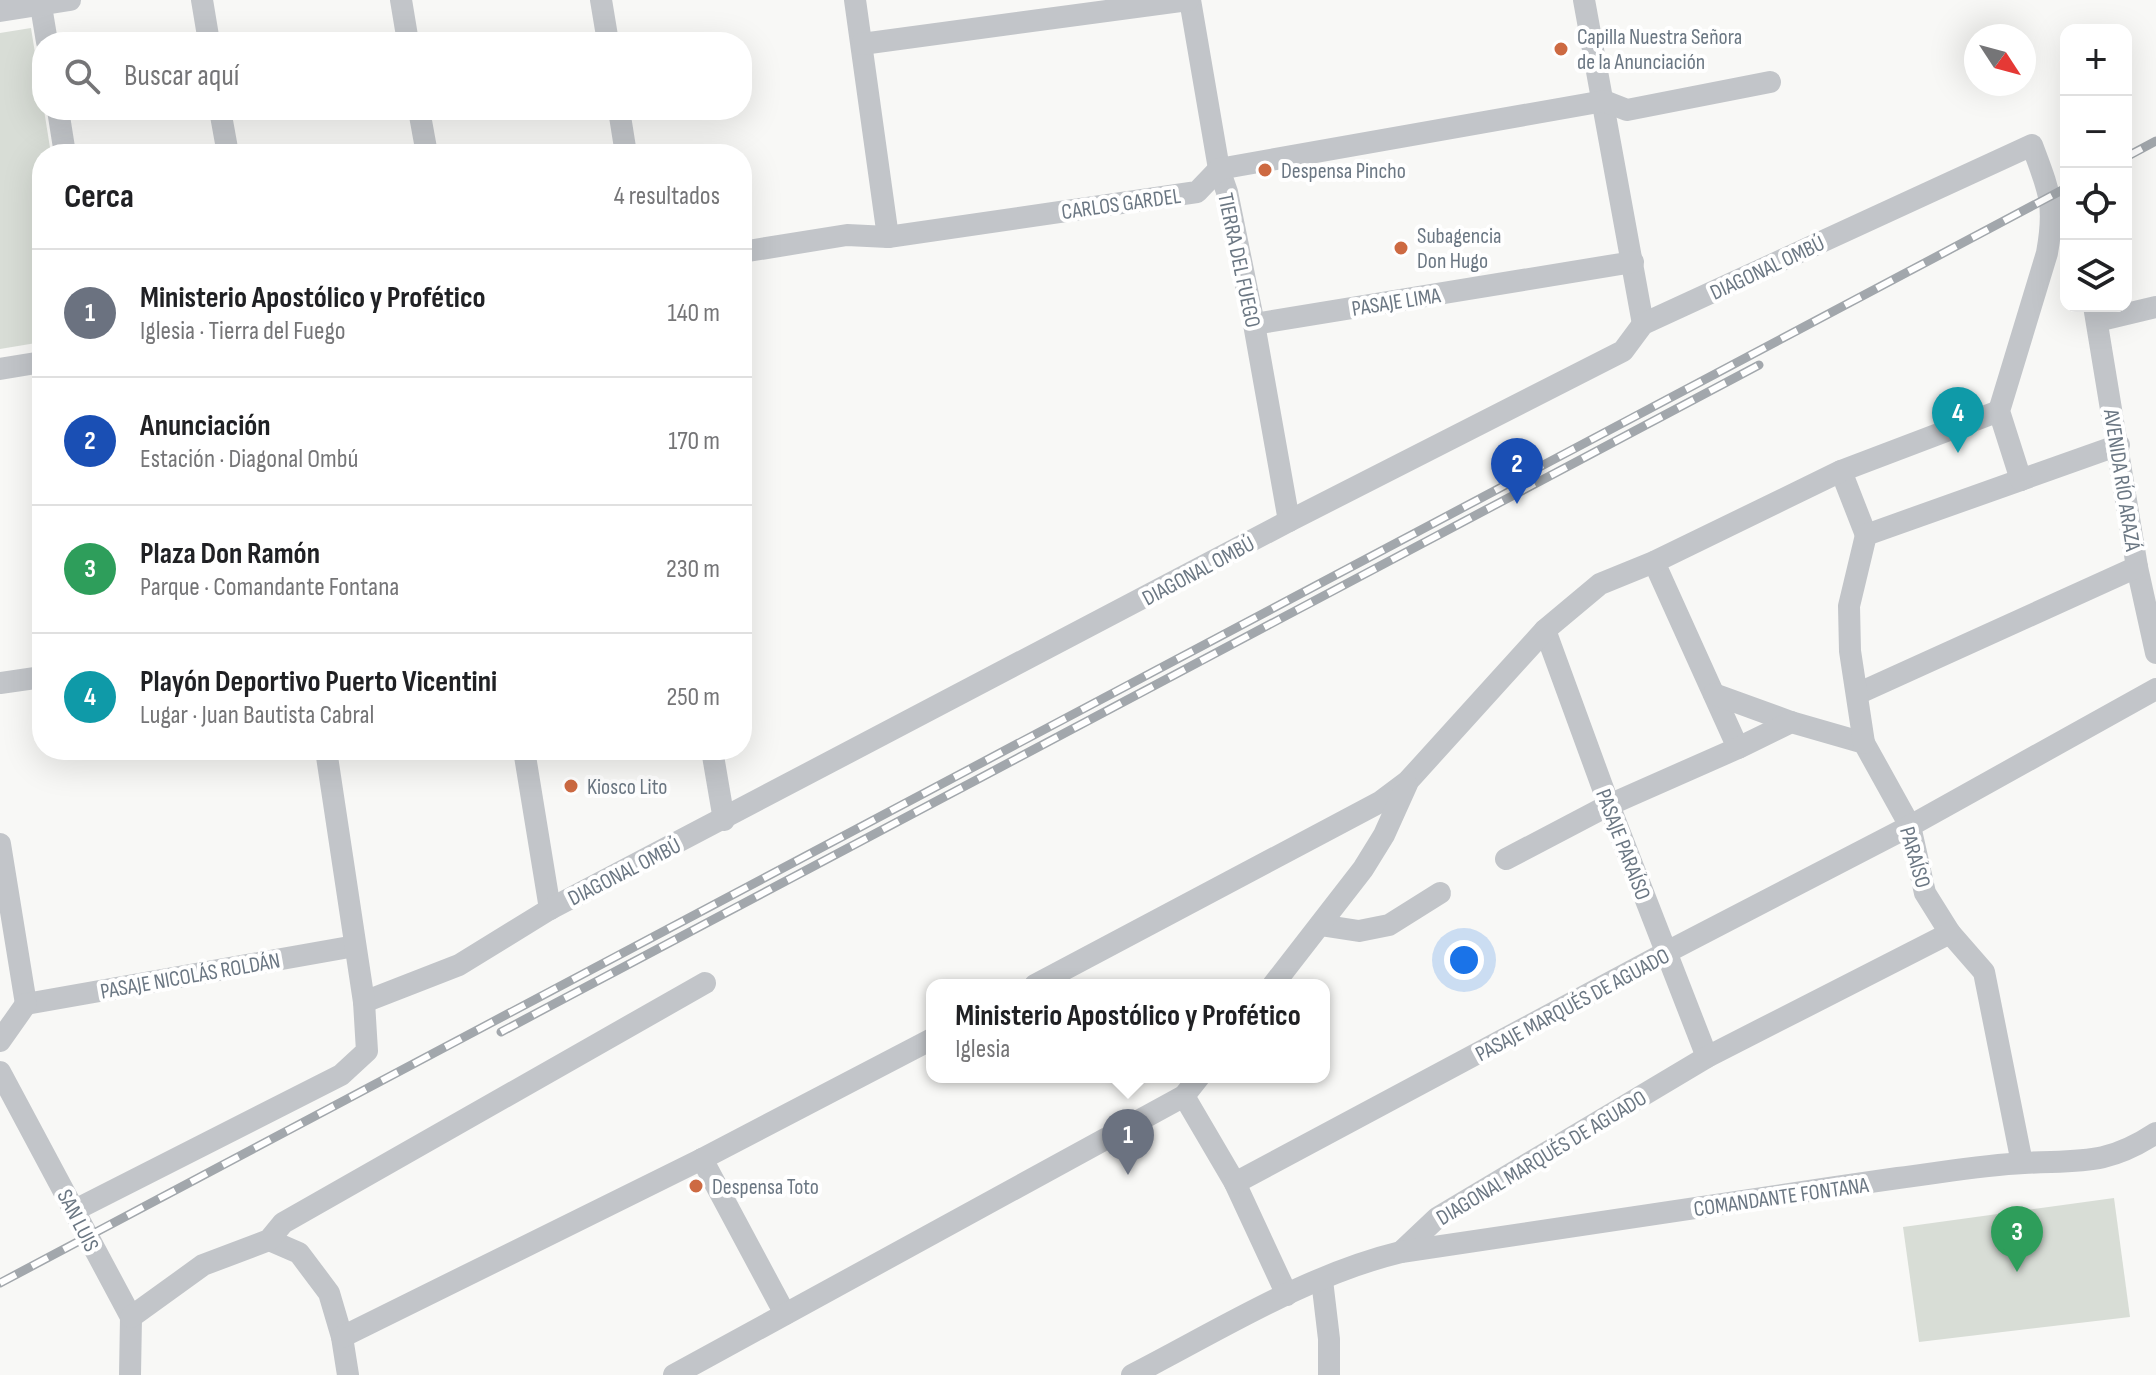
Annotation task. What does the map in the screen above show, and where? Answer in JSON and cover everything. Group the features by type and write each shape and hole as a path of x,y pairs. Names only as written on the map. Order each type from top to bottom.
{"street":[{"path":"0,11 40,2 70,0"},
{"path":"202,0 207,32"},
{"path":"401,0 406,32"},
{"path":"601,0 606,32"},
{"path":"855,0 888,237"},
{"path":"862,44 1189,0"},
{"name":"TIERRA DEL FUEGO","path":"1189,0 1219,169 1227,192 1254,324 1289,521"},
{"path":"1584,0 1643,324"},
{"path":"40,2 45,32"},
{"name":"CARLOS GARDEL","path":"752,250 847,235 888,237 1197,192 1219,169 1604,101 1627,110 1770,82"},
{"path":"60,120 63,144"},
{"path":"222,120 226,144"},
{"path":"421,120 425,144"},
{"path":"621,120 624,144"},
{"name":"DIAGONAL OMBÚ","path":"364,1002 459,965 550,909 1289,521 1623,351 1643,324 2032,145 2051,196 2051,231 2047,253"},
{"path":"2021,480 1999,411 2047,253 2060,263"},
{"name":"PASAJE LIMA","path":"1254,324 1633,262"},
{"path":"2095,314 2156,307"},
{"name":"AVENIDA RÍO ARAZÁ","path":"2095,314 2137,567 2156,653"},
{"path":"0,369 32,364"},
{"path":"1046,979 1353,819 1408,781 1545,630 1600,584 1654,562 1841,471 1999,411"},
{"path":"1866,535 2119,445"},
{"path":"1714,694 1791,722 1864,743 1850,651 1849,606 1866,535 1841,471"},
{"path":"1654,562 1738,748"},
{"path":"1857,694 2137,567"},
{"name":"PASAJE PARAÍSO","path":"1545,630 1707,1057"},
{"path":"0,683 32,678"},
{"path":"1910,826 2156,689"},
{"path":"1506,859 1609,805 1791,722"},
{"name":"PARAÍSO","path":"1864,743 1910,826 1925,893 1950,933 1984,972 2022,1163"},
{"path":"75,1210 341,1075 367,1051 364,1002 327,760"},
{"path":"526,760 550,909"},
{"path":"714,760 724,820"},
{"path":"1278,979 1363,869 1384,835 1408,781"},
{"name":"PASAJE MARQUÉS DE AGUADO","path":"1235,1183 1910,826"},
{"path":"0,844 26,1004 0,1041"},
{"path":"1320,925 1359,931 1389,925 1440,893"},
{"name":"DIAGONAL MARQUÉS DE AGUADO","path":"1132,1375 1287,1295 1369,1259 1401,1252 1437,1218 1707,1057 1950,933"},
{"name":"PASAJE NICOLÁS ROLDÁN","path":"26,1004 355,946"},
{"path":"131,1317 203,1265 269,1240 283,1223 705,983"},
{"path":"342,1337 702,1159 926,1042"},
{"name":"SAN LUIS","path":"0,1072 131,1317 130,1375"},
{"path":"674,1375 1184,1096 1194,1083"},
{"path":"1184,1096 1235,1183 1287,1295"},
{"name":"COMANDANTE FONTANA","path":"1401,1252 1900,1178 2022,1163 2080,1163 2105,1158 2136,1146 2156,1133"},
{"path":"702,1159 785,1314"},
{"path":"269,1240 299,1253 329,1293 342,1337 348,1375"},
{"path":"1322,1280 1329,1339 1329,1375"}],"shaded area":[{"path":"31,28 32,120 46,120 49,144 32,144 32,344 0,349 0,33"},
{"path":"2114,1198 2130,1317 1919,1342 1903,1227"}],"railway":[{"path":"2132,154 2156,141"},
{"path":"0,1283 2060,191"},
{"path":"501,1032 1759,365"}],"place":[{"name":"Capilla Nuestra Señora de la Anunciación","path":"1561,49"},
{"name":"Despensa Pincho","path":"1265,170"},
{"name":"Subagencia Don Hugo","path":"1401,248"},
{"name":"Playón Deportivo Puerto Vicentini","path":"1958,453"},
{"name":"Anunciación","path":"1517,504"},
{"name":"Kiosco Lito","path":"571,786"},
{"name":"Ministerio Apostólico y Profético","path":"1128,1175"},
{"name":"Despensa Toto","path":"696,1186"},
{"name":"Plaza Don Ramón","path":"2017,1272"}]}
